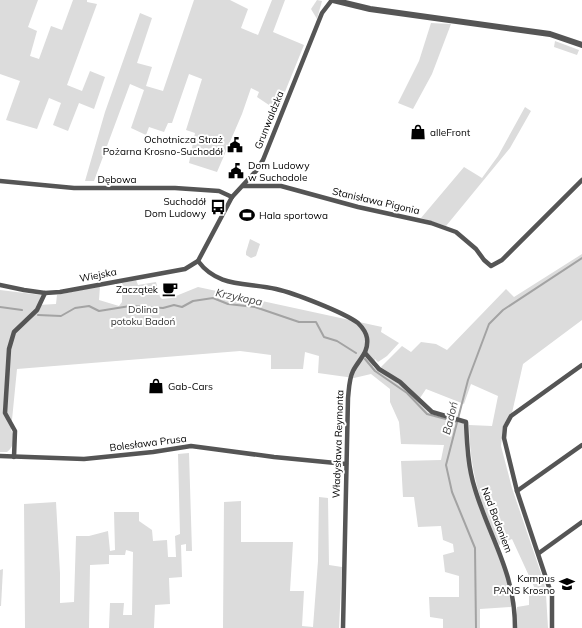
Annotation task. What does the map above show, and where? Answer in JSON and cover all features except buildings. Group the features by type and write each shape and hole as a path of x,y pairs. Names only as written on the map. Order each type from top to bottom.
{"street":[{"path":"332,0 370,9 557,35 582,45"},
{"name":"Grunwaldzka","path":"198,261 232,197 243,186 263,160 322,14 332,0"},
{"name":"Stanisława Pigonia","path":"243,186 281,186 358,207 431,223 456,232 476,248 484,260 491,266 502,260 582,180"},
{"name":"Dębowa","path":"0,181 74,188 175,188 219,191 232,197"},
{"path":"198,261 207,272 216,277 242,284 276,289 315,303 357,323 364,330 367,339 365,354"},
{"name":"Wiejska","path":"0,285 45,292 171,272 185,269 198,261"},
{"path":"14,457 15,432 5,413 9,349 14,332 37,310 45,292"},
{"name":"Nad Badoniem","path":"365,354 379,369 400,382 432,412 466,422 469,458 474,487 507,573 513,594 515,628"},
{"name":"Władysława Reymonta","path":"343,628 346,537 346,464 350,380 353,371 365,354"},
{"path":"552,628 552,596 517,491 504,438 505,427 511,416 582,365"},
{"path":"517,491 582,444"},
{"name":"Bolesława Prusa","path":"0,456 84,460 191,446 274,457 346,464"},
{"path":"539,554 582,522"}],"green space":[{"path":"0,0 38,0 28,27 37,31 30,56 39,59 51,26 62,30 73,0 87,0 87,2 97,4 67,85 82,91 90,71 105,77 94,109 79,103 68,131 53,125 61,103 49,98 37,129 6,120 20,81 0,74"},
{"path":"194,0 230,0 248,9 241,28 258,35 272,0 285,0 273,32 304,45 280,104 277,104 275,109 257,97 259,92 251,88 242,114 217,172 189,163 195,133 186,130 202,79 189,74 172,123 168,123 164,132 149,127 146,135 131,128 144,90 130,84 94,181 85,181 105,112 140,13 152,18 137,63 152,67 146,86 163,91"},
{"path":"317,0 322,1 317,19 311,9"},
{"path":"431,23 451,24 432,74 413,109 398,103 419,61"},
{"path":"555,41 579,50 577,55 554,47"},
{"path":"525,107 531,111 510,148 446,226 421,218 464,167 482,178 498,156"},
{"path":"250,239 260,244 256,256 251,258 246,255"},
{"path":"582,254 582,320 523,364 512,413 503,426 501,446 512,488 544,582 546,594 548,628 516,628 517,607 529,605 529,595 536,591 512,539 499,545 481,501 471,458 469,425 492,426 498,396 471,384 464,404 426,389 420,398 408,386 381,367 402,346 411,352 421,342 436,344 447,350 506,289 514,297"},
{"name":"Dolina potoku Badoń","path":"136,280 138,285 156,282 160,297 162,299 171,298 198,287 382,327 381,332 399,343 387,356 378,362 375,359 373,367 403,387 432,416 463,423 465,426 465,450 471,481 480,510 504,569 512,604 511,607 480,609 480,628 443,628 443,619 430,617 429,597 459,597 459,576 445,572 443,555 454,552 453,544 443,540 441,526 418,527 414,497 403,497 401,461 441,460 444,445 401,444 399,422 390,402 390,389 371,374 354,378 318,373 319,356 305,352 303,369 271,369 271,355 240,351 17,369 11,430 13,433 14,442 7,452 0,452 0,290 41,295 38,305 56,304 57,295 100,286 99,300 119,306 122,302 122,283"},
{"path":"189,453 192,551 186,551 186,544 181,545 182,577 169,578 170,604 155,605 154,628 109,628 110,603 124,603 123,615 132,615 133,552 126,550 125,555 109,555 109,564 90,565 89,628 25,628 24,504 56,502 60,603 74,602 76,536 89,536 108,531 110,551 115,550 114,512 139,512 139,521 152,530 153,541 167,540 168,557 176,557 175,536 180,534 178,454"},
{"path":"319,497 328,498 329,565 342,567 339,628 223,628 224,502 241,501 241,542 293,542 290,591 304,591 302,626 313,627 318,561"},
{"path":"3,569 1,606 0,606 0,570"}],"waterway":[{"name":"Badoń","path":"476,628 475,548 452,492 446,465 468,380 489,324 503,310 582,258"},
{"name":"Krzykopa","path":"38,315 61,316 75,308 89,306 99,311 130,306 163,308 174,305 182,307 193,301 213,298 228,304 255,307 299,322 316,322 324,337 337,341 356,353"},
{"name":"Krzykopa","path":"0,307 22,310"},
{"name":"Krzykopa","path":"365,359 375,371 407,393 427,414 457,422"}],"place":[{"name":"alleFront","path":"418,132"},
{"name":"Ochotnicza Straż Pożarna Krosno-Suchodół","path":"235,145"},
{"name":"Dom Ludowy w Suchodole","path":"236,171"},
{"name":"Suchodół Dom Ludowy","path":"218,207"},
{"name":"Hala sportowa","path":"247,215"},
{"name":"Zaczątek","path":"170,289"},
{"name":"Gab-Cars","path":"156,386"},
{"name":"Kampus PANS Krosno","path":"567,584"}]}
